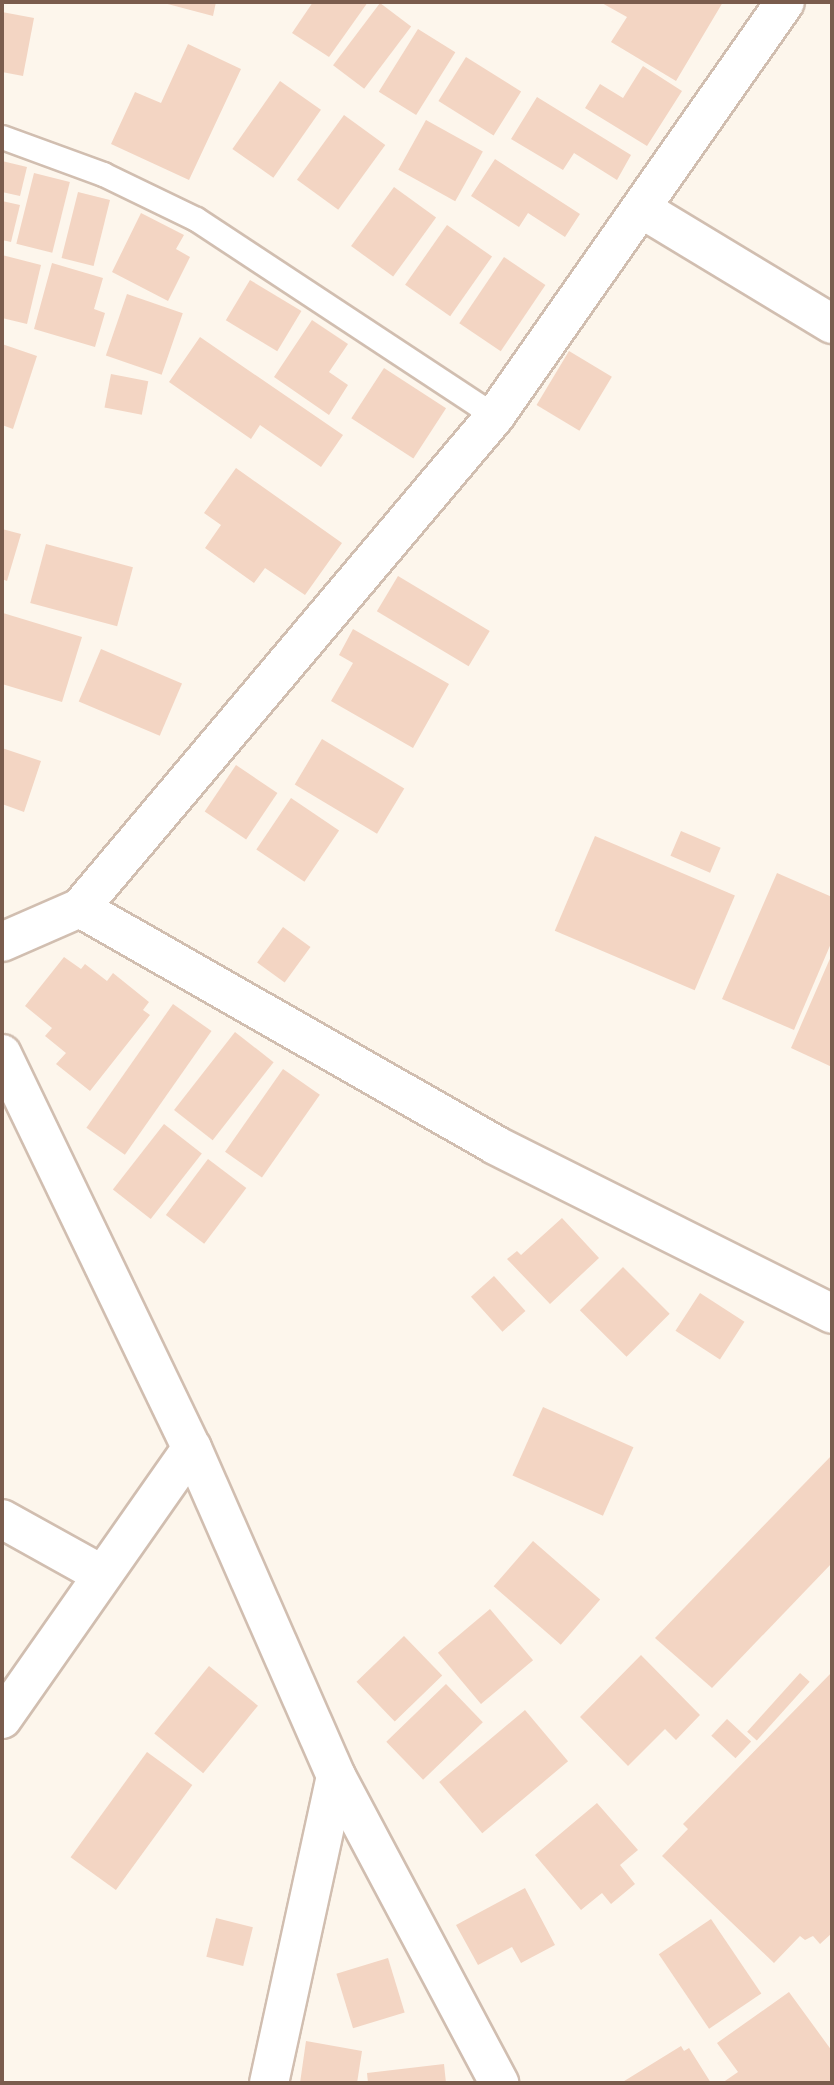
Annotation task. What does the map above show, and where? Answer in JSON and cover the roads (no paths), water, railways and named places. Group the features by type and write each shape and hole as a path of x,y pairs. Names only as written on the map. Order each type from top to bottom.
{"street":[{"path":"2,942 80,908 495,416 785,2"},
{"path":"642,209 832,324"},
{"path":"80,908 495,1145 832,1314"},
{"path":"2,1054 192,1448 336,1776 499,2083"},
{"path":"2,1719 101,1574 192,1448"},
{"path":"2,1519 101,1574"},
{"path":"269,2083 336,1776"}],"lane":[{"path":"2,137 103,174 196,219 495,416"}]}
